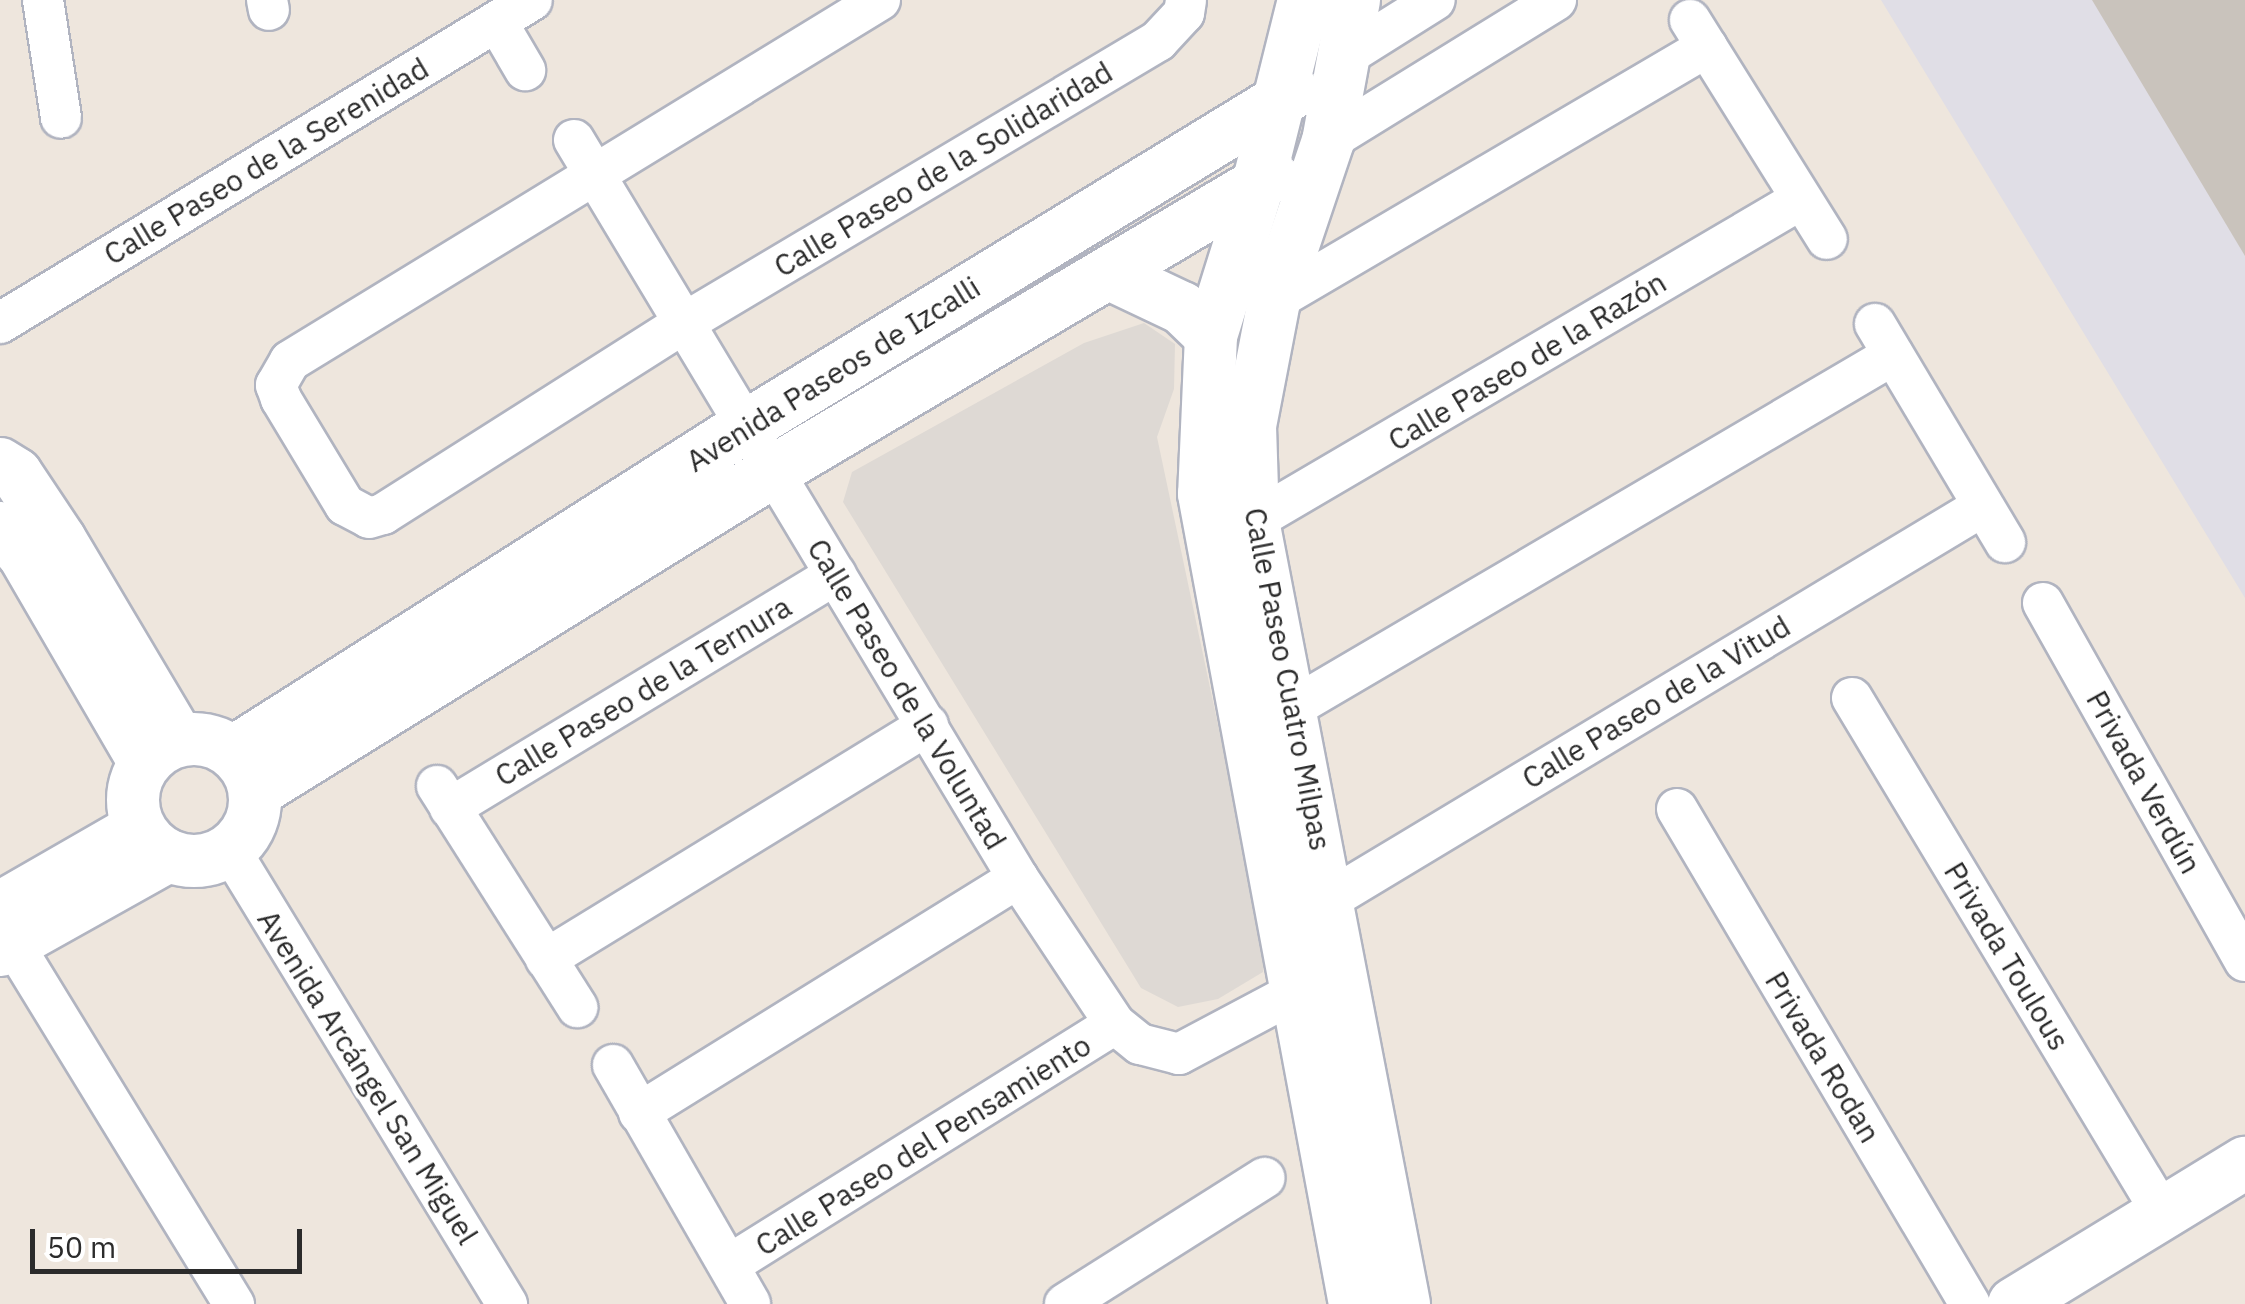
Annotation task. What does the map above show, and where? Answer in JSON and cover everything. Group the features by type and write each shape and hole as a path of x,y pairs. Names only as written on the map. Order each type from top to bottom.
{"street":[{"path":"43,0 62,118"},
{"name":"Calle Paseo de la Serenidad","path":"0,322 532,0"},
{"path":"583,156 880,0"},
{"name":"Calle Paseo de la Solidaridad","path":"583,156 290,361 276,385 281,399 345,505 369,518 684,323 1158,40 1184,13 1186,0"},
{"name":"Calle Paseo Cuatro Milpas","path":"1304,0 1258,185 1211,336 1204,494 1211,556 1355,1304"},
{"name":"Calle Paseo Cuatro Milpas","path":"1354,0 1328,141 1274,300 1250,426 1254,521 1330,900 1404,1304"},
{"name":"Avenida Paseos de Izcalli","path":"245,772 745,427 1280,102 1435,0"},
{"path":"1328,141 1556,0"},
{"path":"497,22 525,70"},
{"path":"1274,300 1698,33 1826,239"},
{"name":"Avenida Paseos de Izcalli","path":"245,772 772,472 1328,141"},
{"name":"Calle Paseo de la Voluntad","path":"583,156 1018,878 1115,1024 1140,1044 1179,1054 1340,967"},
{"name":"Calle Paseo de la Razón","path":"1254,521 1800,200"},
{"path":"1110,274 1159,294 1211,336"},
{"path":"1292,708 1884,339 2006,542"},
{"path":"0,464 16,474 60,540 161,750"},
{"name":"Calle Paseo de la Vitud","path":"1330,900 1983,506"},
{"path":"0,528 24,555 161,750"},
{"name":"Calle Paseo de la Ternura","path":"577,1007 443,796 836,574"},
{"name":"Privada Verdún","path":"2043,603 2245,961"},
{"name":"Privada Toulous","path":"1852,698 2162,1213"},
{"path":"546,959 928,725"},
{"path":"208,739 245,772 254,814 230,850 203,861 154,842 132,794 161,750 208,739"},
{"name":"Privada Rodan","path":"1677,810 1970,1304"},
{"path":"154,842 4,934 234,1304"},
{"name":"Avenida Arcángel San Miguel","path":"230,850 507,1304"},
{"path":"639,1112 1018,878"},
{"name":"Calle Paseo del Pensamiento","path":"730,1264 1115,1024"},
{"name":"Calle Paseo del Pensamiento","path":"613,1066 750,1304"},
{"path":"2014,1304 2245,1163"},
{"path":"1065,1304 1264,1178"}],"shaded area":[{"path":"1881,0 2245,0 2245,598"},
{"path":"1144,323 1175,344 1174,389 1157,437 1266,952 1263,972 1218,999 1178,1007 1141,988 843,502 852,472 1084,343"}],"building":[{"path":"2092,0 2245,0 2245,256"}]}
